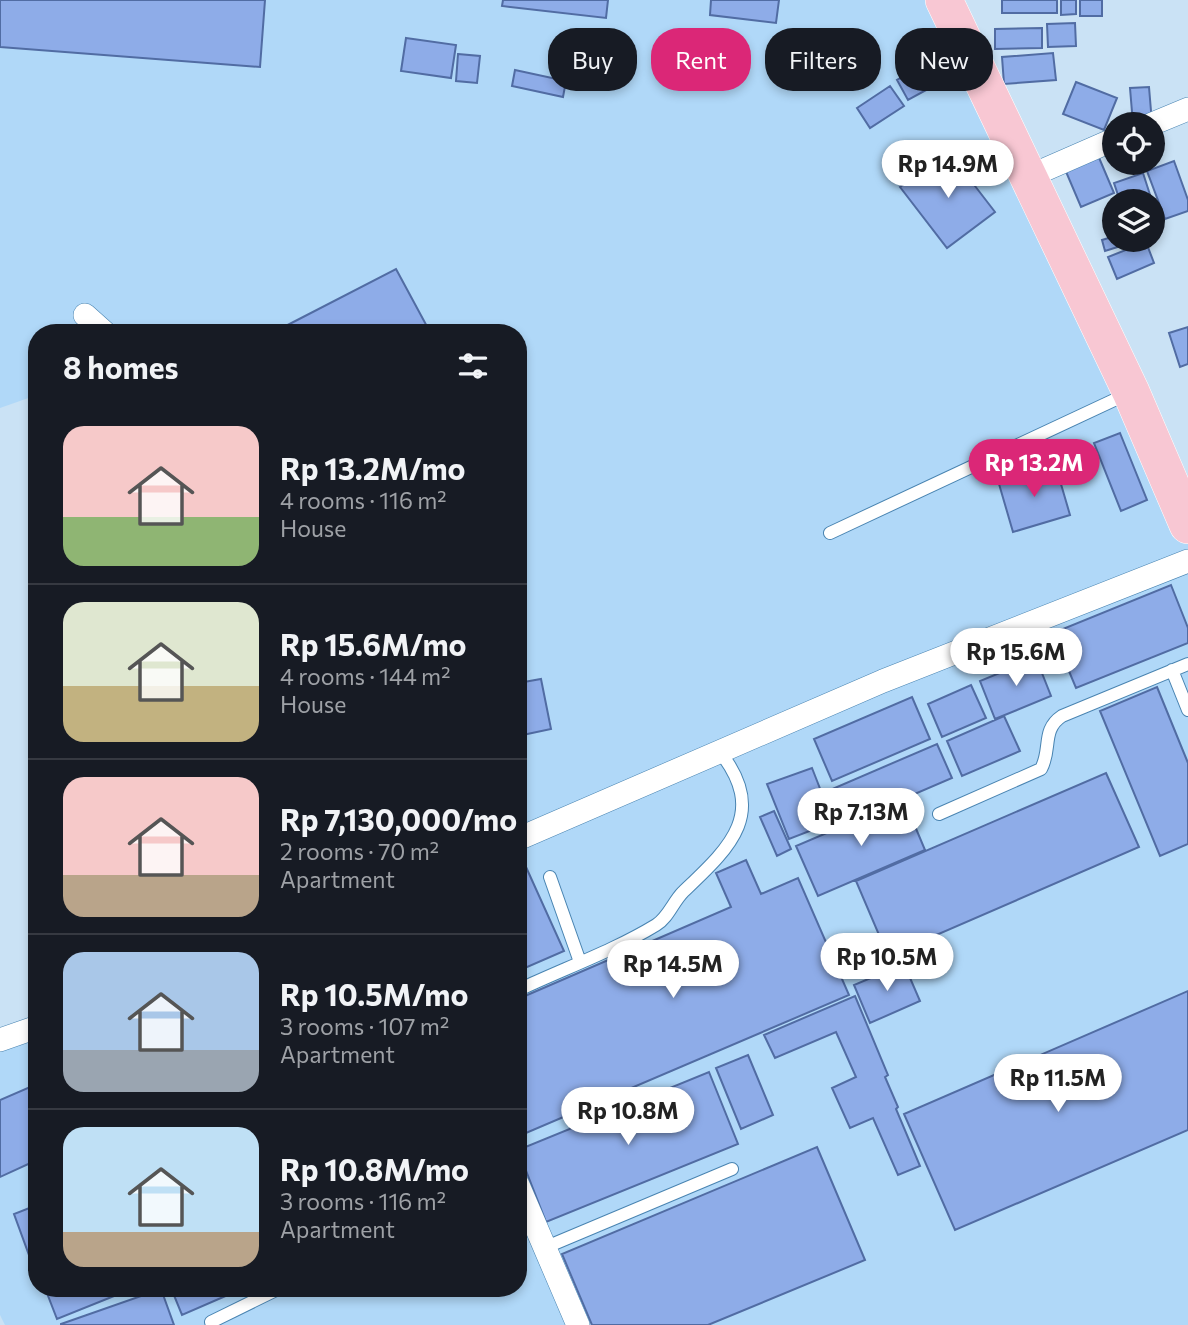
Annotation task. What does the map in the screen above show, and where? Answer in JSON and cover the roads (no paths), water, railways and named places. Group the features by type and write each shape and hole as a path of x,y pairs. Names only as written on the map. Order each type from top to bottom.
{"main road":[{"path":"944,0 1131,392 1188,525"}],"street":[{"path":"1165,119 1188,110"},
{"path":"1028,177 1102,145"},
{"path":"85,315 95,324"},
{"path":"527,835 883,681 1188,561"},
{"path":"0,1040 28,1030"},
{"path":"527,1207 578,1325"}],"lane":[{"path":"830,533 1131,392"},
{"path":"939,814 1041,769 1048,750 1047,732 1051,723 1062,716 1188,664"},
{"path":"1172,670 1188,710"},
{"path":"527,986 659,924 680,895 723,855 739,827 742,806 737,783 720,752"},
{"path":"550,877 580,962"},
{"path":"544,1248 732,1169"},
{"path":"211,1322 262,1297"}]}
